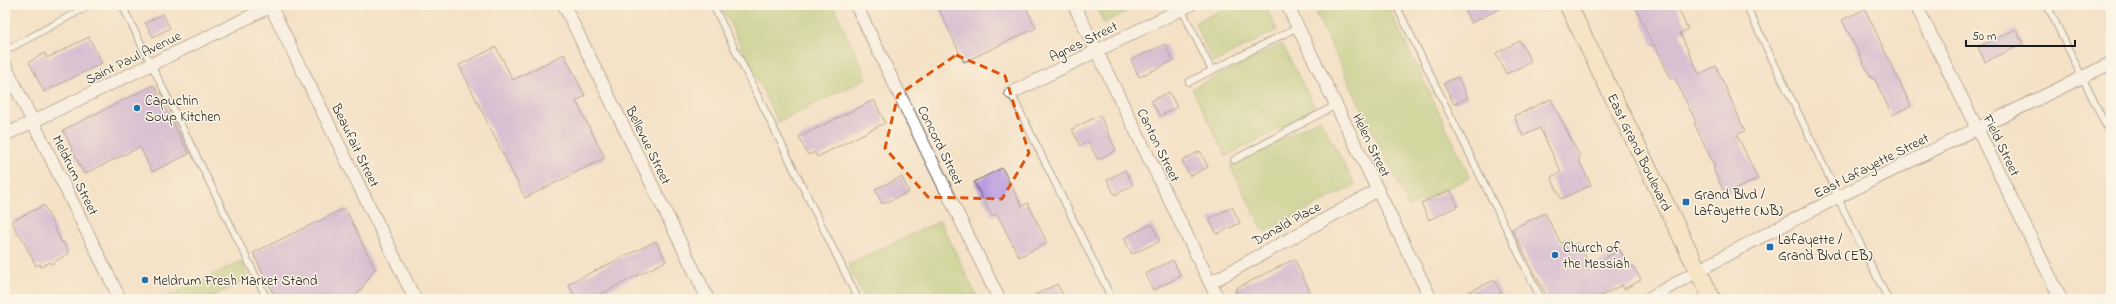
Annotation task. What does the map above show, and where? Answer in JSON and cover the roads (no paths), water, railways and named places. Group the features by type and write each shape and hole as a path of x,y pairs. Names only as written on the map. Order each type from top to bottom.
{"main road":[{"name":"East Grand Boulevard","path":"1568,5 1712,299"}],"street":[{"name":"Bellevue Street","path":"564,5 708,299"},
{"name":"Concord Street","path":"856,5 999,299"},
{"name":"Canton Street","path":"1074,5 1218,299"},
{"name":"Helen Street","path":"1287,5 1431,299"},
{"name":"Field Street","path":"1916,5 2061,299"},
{"name":"Saint Paul Avenue","path":"5,136 271,6"},
{"name":"Beaufait Street","path":"271,6 415,299"},
{"name":"Agnes Street","path":"1011,93 1184,6"},
{"name":"East Lafayette Street","path":"1648,299 1698,270 1838,198 2111,63"},
{"name":"Meldrum Street","path":"5,65 120,299"},
{"name":"Donald Place","path":"1210,283 1378,190"}],"lane":[{"path":"5,51 90,5"},
{"path":"122,5 267,299"},
{"path":"713,5 858,299"},
{"path":"1396,5 1540,299"},
{"path":"1746,5 1888,299"},
{"path":"2047,5 2111,136"},
{"path":"1184,6 1212,71"},
{"path":"1189,82 1298,27"},
{"path":"1011,93 1112,299"},
{"path":"1234,160 1336,105"}],"place":[{"name":"Capuchin Soup Kitchen","path":"137,108"},
{"name":"Grand Blvd / Lafayette (NB)","path":"1686,202"},
{"name":"Lafayette / Grand Blvd (EB)","path":"1770,247"},
{"name":"Church of the Messiah","path":"1555,255"},
{"name":"Meldrum Fresh Market Stand","path":"145,280"}]}
